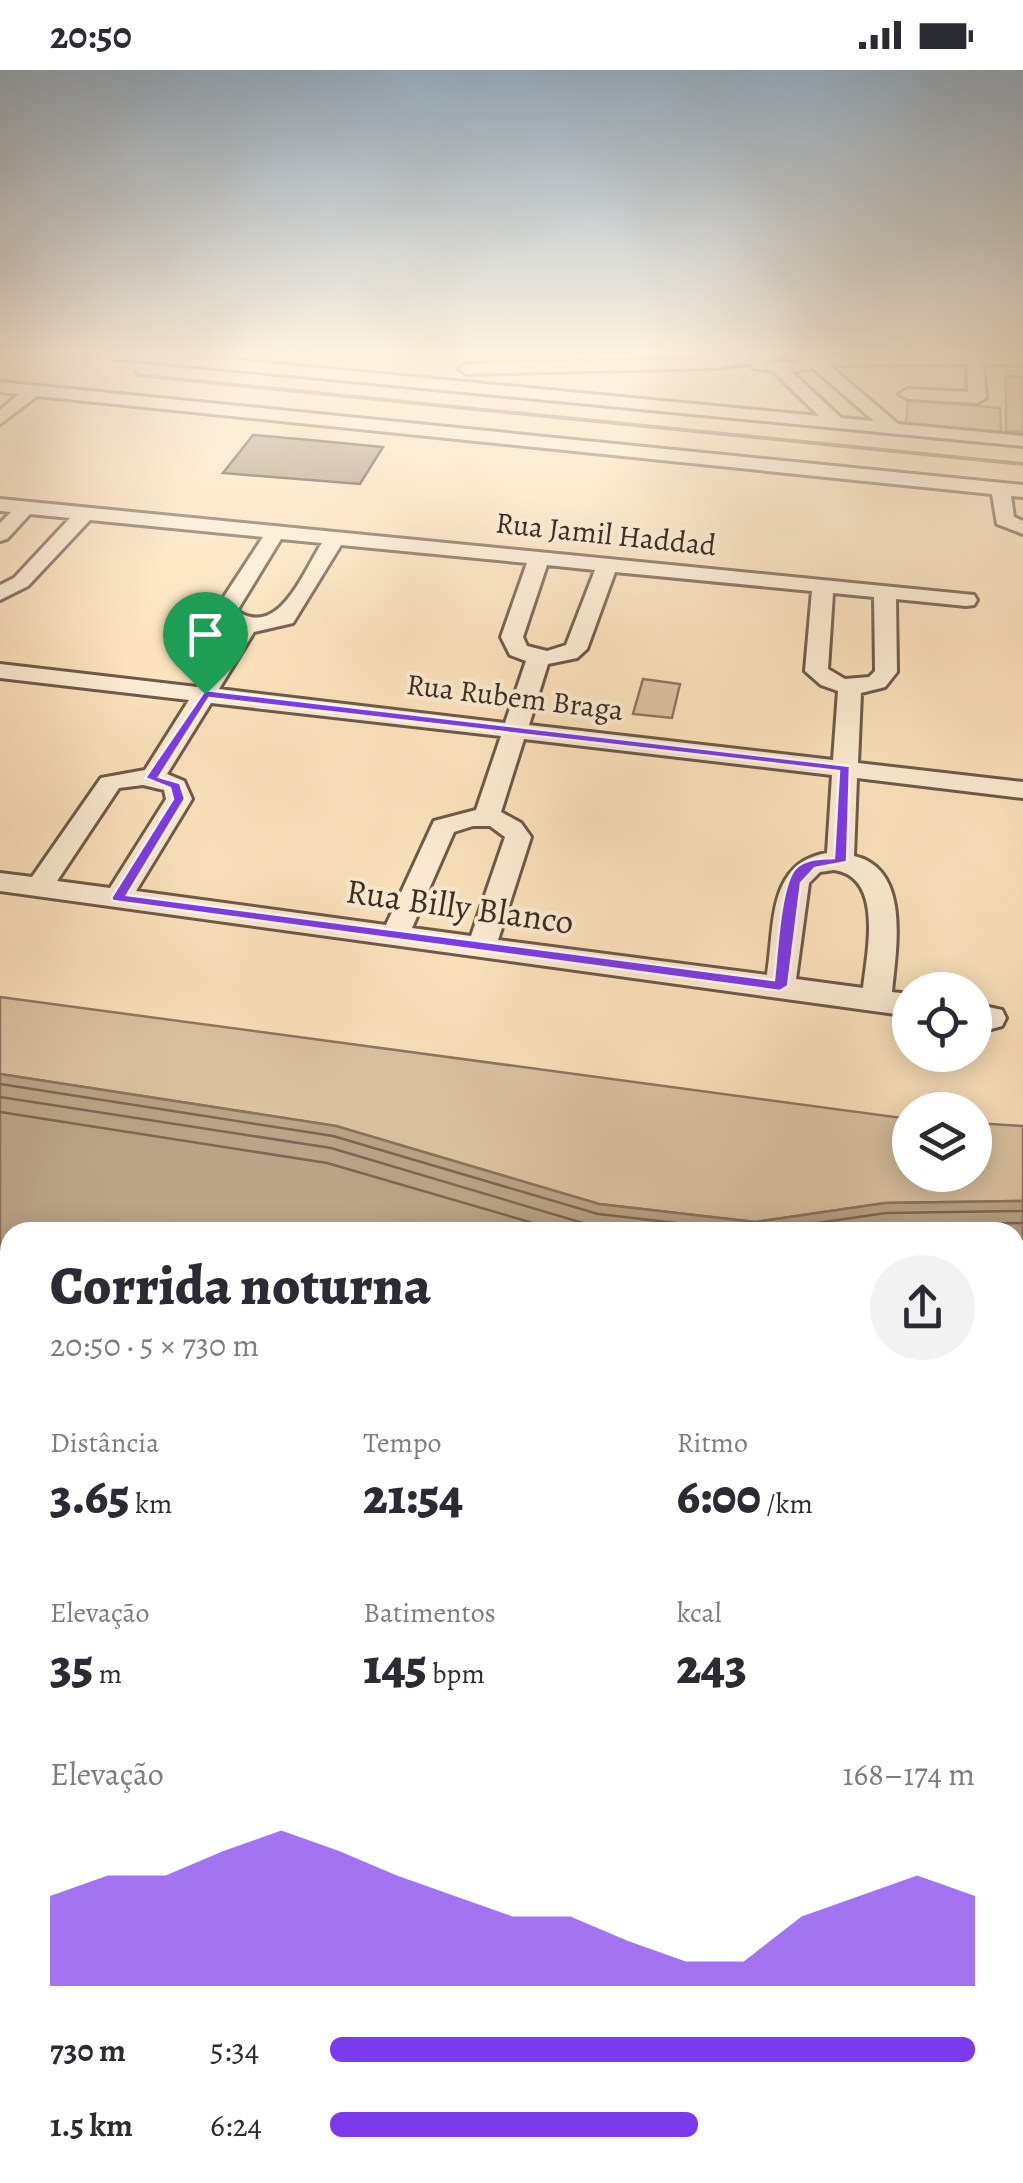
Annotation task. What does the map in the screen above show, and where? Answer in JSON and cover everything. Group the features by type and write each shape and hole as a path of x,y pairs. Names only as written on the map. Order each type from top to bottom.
{"street":[{"path":"620,452 1023,491"},
{"path":"1001,489 1004,520 1023,528"},
{"name":"Rua Jamil Haddad","path":"0,504 966,600"},
{"path":"0,534 26,507"},
{"path":"0,594 20,582 86,512"},
{"path":"275,533 225,612 232,620 269,624 285,618 335,538"},
{"path":"539,557 512,637 518,650 540,657 556,658 576,649 607,564"},
{"path":"823,586 816,671 824,680 850,686 877,682 886,672 884,592"},
{"path":"152,778 248,624"},
{"path":"486,818 540,657"},
{"name":"Rua Rubem Braga","path":"0,671 1023,790"},
{"path":"840,862 850,686"},
{"path":"39,887 110,783 136,777 175,786 179,799 118,898"},
{"path":"396,935 443,827 454,821 486,818 510,825 518,837 481,947"},
{"path":"780,986 794,883 801,870 812,864 840,862 867,871 879,890 877,1000"},
{"name":"Rua Billy Blanco","path":"0,882 892,1002"}],"shaded area":[{"path":"643,679 680,684 672,718 633,714"},
{"path":"0,997 892,1117 892,1192 992,1192 992,1124 1023,1126 1023,1201 885,1203 755,1222 599,1204 336,1126 0,1074"}],"water":[{"path":"0,1074 336,1126 599,1204 755,1222 0,1222"},
{"path":"1023,1201 1023,1222 755,1222 885,1203"}],"building":[{"path":"240,452 380,452 360,484 223,473"}],"waterway":[{"path":"900,452 1023,464"}],"route":[{"path":"205,694 845,768 840,862 812,864 801,870 794,883 780,986 118,898 179,799 175,786 152,778 205,694"}]}
